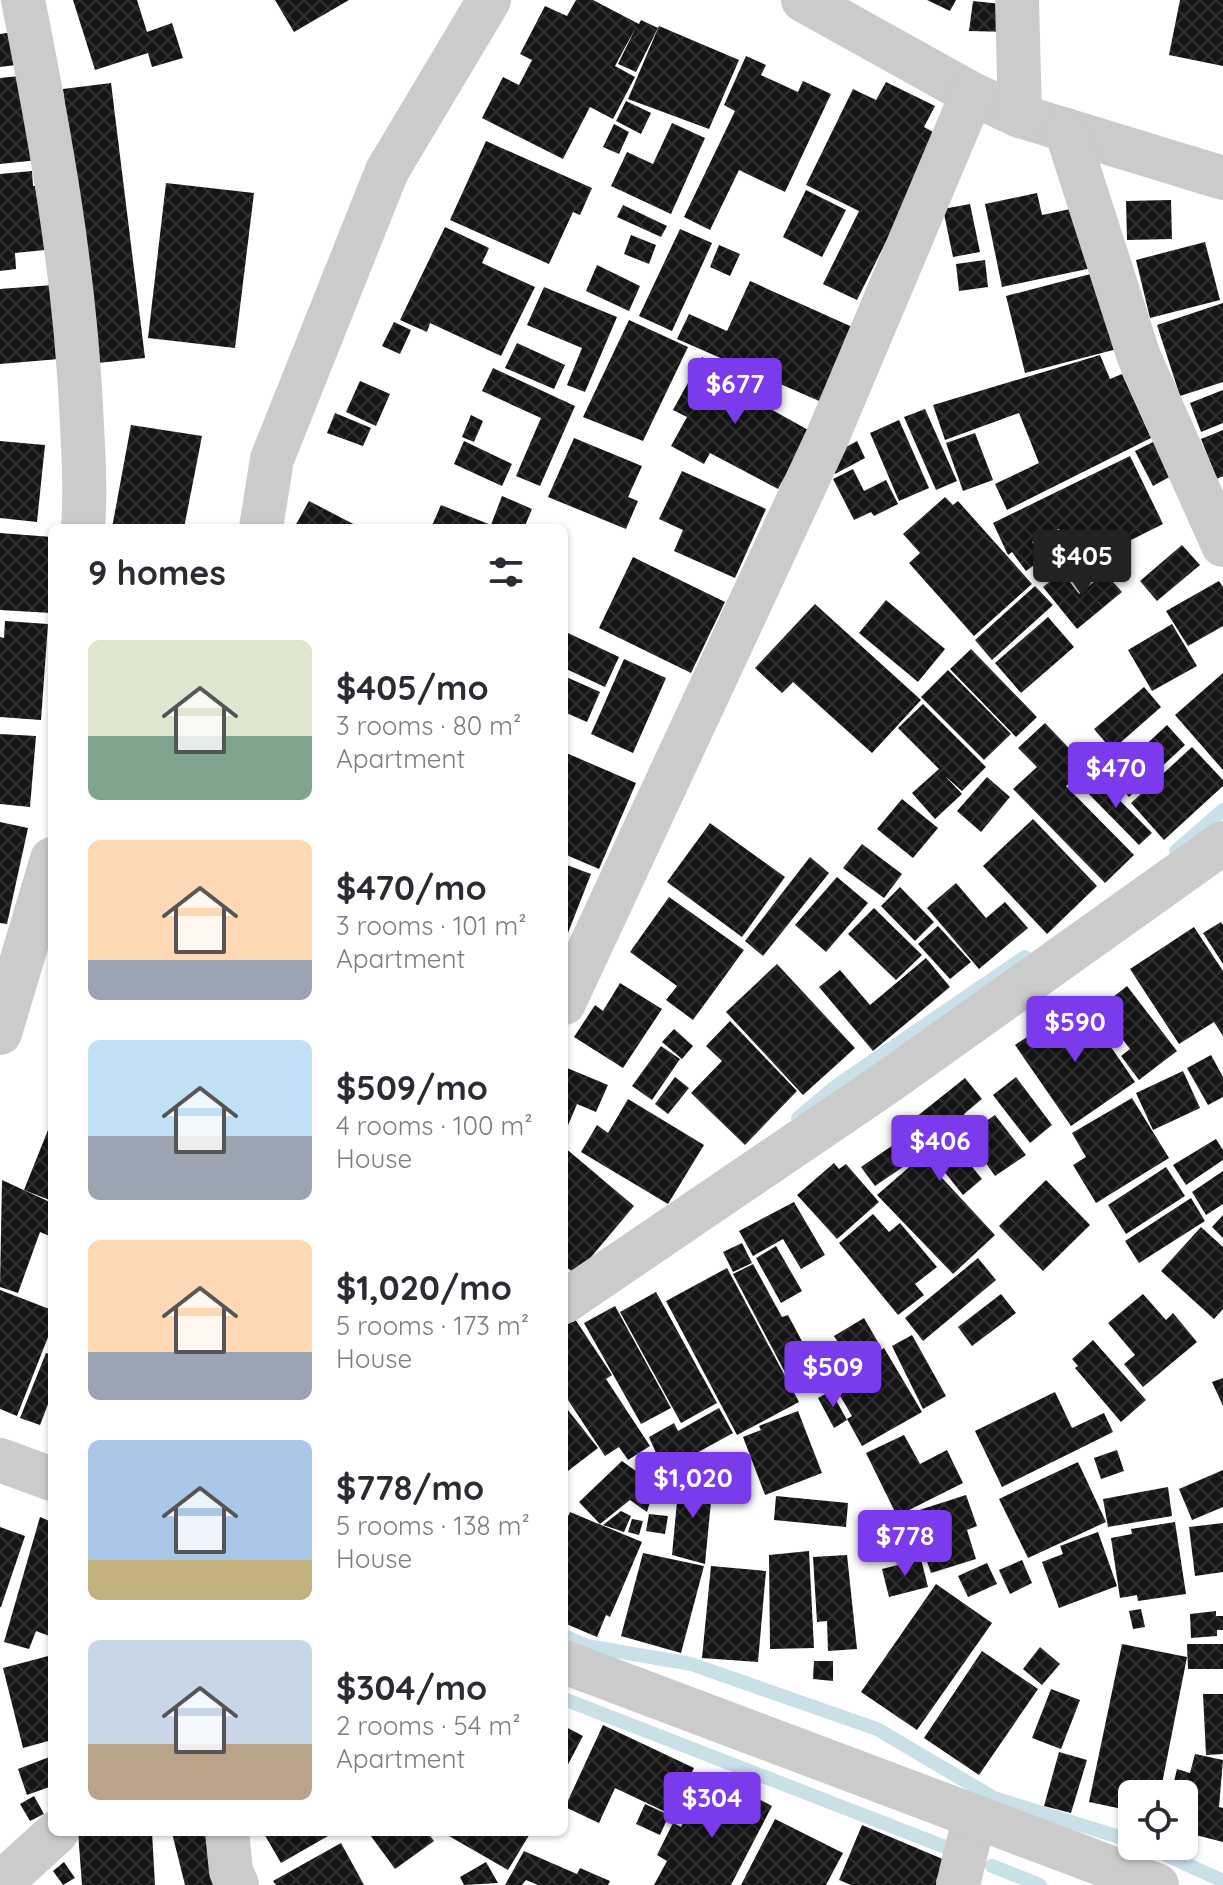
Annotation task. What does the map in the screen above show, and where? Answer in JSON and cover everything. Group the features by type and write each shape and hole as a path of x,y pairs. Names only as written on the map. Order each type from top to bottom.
{"street":[{"path":"23,0 56,165 77,327 86,494 83,524"},
{"path":"262,524 272,459 387,171 489,0"},
{"path":"803,0 972,94 1020,116 1223,178"},
{"path":"1017,0 1020,116"},
{"path":"568,994 827,438 972,94"},
{"path":"1066,130 1139,357 1223,545"},
{"path":"568,1299 886,1083 1223,843"},
{"path":"0,1033 48,872"},
{"path":"0,1460 48,1478"},
{"path":"568,1664 974,1819 1157,1885"},
{"path":"958,1885 974,1819"},
{"path":"0,1884 53,1836"},
{"path":"227,1836 231,1871 237,1885"}],"building":[{"path":"73,0 137,0 147,32 172,23 183,58 152,67 148,53 95,70"},
{"path":"275,0 349,0 294,32"},
{"path":"576,0 593,0 639,24 641,20 658,28 636,72 618,64 636,27 615,66 635,77 613,119 590,107 563,159 482,118 503,77 519,85 532,60 520,54 545,6 567,16"},
{"path":"927,0 956,0 950,11"},
{"path":"1180,0 1223,0 1223,66 1169,55"},
{"path":"973,1 1011,5 1010,32 969,31"},
{"path":"659,26 739,60 709,129 628,99"},
{"path":"13,32 16,65 0,67 0,34"},
{"path":"746,56 766,65 761,75 798,92 803,81 831,94 785,192 739,170 710,230 684,217 735,111 724,105"},
{"path":"29,75 38,160 0,164 0,78"},
{"path":"886,82 935,106 924,127 939,135 857,300 823,284 859,211 806,185 853,89 876,100"},
{"path":"111,83 145,358 98,363 63,89"},
{"path":"626,101 651,113 641,134 616,121"},
{"path":"672,123 705,138 671,214 611,186 627,152 653,164"},
{"path":"614,124 629,132 619,154 603,147"},
{"path":"486,141 592,188 580,215 573,212 549,264 450,220"},
{"path":"32,171 33,186 42,185 45,250 15,253 16,269 0,271 0,174"},
{"path":"166,183 254,193 235,348 148,338"},
{"path":"806,190 846,210 822,257 783,237"},
{"path":"1037,193 1042,215 1080,207 1092,268 1002,287 985,204"},
{"path":"1171,200 1172,239 1127,240 1126,201"},
{"path":"970,204 980,252 953,257 943,209"},
{"path":"623,205 667,226 661,237 617,217"},
{"path":"445,227 489,248 482,263 535,287 501,356 430,323 427,332 400,320"},
{"path":"680,229 712,243 672,331 639,316"},
{"path":"631,235 656,245 649,264 624,254"},
{"path":"1205,242 1220,300 1150,318 1136,260"},
{"path":"719,245 740,254 730,276 710,267"},
{"path":"985,260 988,287 959,291 956,264"},
{"path":"597,265 640,286 629,311 586,291"},
{"path":"1098,272 1117,349 1025,373 1006,296"},
{"path":"750,281 859,330 826,404 677,339 689,314 727,331"},
{"path":"53,285 59,359 0,364 0,289"},
{"path":"544,287 617,317 585,392 567,385 582,348 527,325"},
{"path":"1223,303 1223,382 1180,396 1157,325"},
{"path":"629,320 688,347 643,441 583,417"},
{"path":"394,322 411,330 400,354 382,346"},
{"path":"517,343 565,365 554,389 505,368"},
{"path":"1100,355 1110,379 1122,374 1151,438 1007,510 995,484 1039,463 1019,413 945,440 933,405"},
{"path":"702,357 755,386 749,397 810,431 778,489 710,453 704,464 671,446 687,417 673,410"},
{"path":"493,368 575,406 540,486 516,476 541,418 482,391"},
{"path":"360,381 390,394 376,426 346,412"},
{"path":"1223,390 1223,423 1201,432 1190,403"},
{"path":"925,409 957,481 936,490 904,417"},
{"path":"335,413 371,428 363,446 327,433"},
{"path":"471,415 483,421 474,442 462,437"},
{"path":"899,420 929,488 899,501 870,433"},
{"path":"131,425 202,436 185,524 113,524"},
{"path":"1223,430 1223,476 1217,479 1201,439"},
{"path":"975,433 993,480 963,491 946,443"},
{"path":"574,438 642,466 628,497 638,501 626,529 548,497"},
{"path":"0,441 45,445 37,522 0,518"},
{"path":"464,441 512,464 502,486 454,464"},
{"path":"857,441 865,458 835,474 826,458"},
{"path":"1155,441 1173,475 1153,486 1135,451"},
{"path":"1130,456 1163,524 1101,555 1108,569 1084,582 1059,529 1032,542 1044,558 1026,571 1012,552 1008,555 993,523"},
{"path":"853,469 864,491 886,480 898,504 874,516 871,512 854,520 833,479"},
{"path":"682,471 766,509 735,578 674,551 683,530 659,519"},
{"path":"502,496 532,509 526,524 491,524"},
{"path":"945,497 953,505 958,501 1032,584 974,636 909,563 920,553 903,534"},
{"path":"309,501 353,524 296,524"},
{"path":"441,505 488,524 433,524"},
{"path":"0,533 48,537 48,613 0,610"},
{"path":"1182,545 1200,565 1157,601 1140,581"},
{"path":"633,557 725,602 691,673 599,628"},
{"path":"1062,572 1079,594 1105,573 1122,592 1077,629 1043,587"},
{"path":"1219,581 1223,587 1223,626 1188,646 1166,611"},
{"path":"1035,586 1053,605 992,660 975,640"},
{"path":"886,600 945,649 918,682 859,633"},
{"path":"815,604 921,700 872,753 793,682 782,693 755,668"},
{"path":"1048,617 1074,647 1021,693 995,663"},
{"path":"5,621 48,624 41,720 0,717 0,637 4,638"},
{"path":"1172,624 1197,666 1152,691 1128,650"},
{"path":"568,633 619,657 605,687 568,670"},
{"path":"971,649 1037,717 1016,737 950,669"},
{"path":"624,659 666,678 633,753 591,734"},
{"path":"948,670 1011,734 984,760 921,697"},
{"path":"1223,673 1223,770 1175,715"},
{"path":"568,678 600,692 587,722 568,714"},
{"path":"1144,687 1161,707 1112,750 1094,729"},
{"path":"923,704 986,767 962,791 945,776 962,794 935,819 912,793 939,769 898,728"},
{"path":"1045,723 1087,767 1066,786 1134,855 1105,883 1013,789 1037,767 1018,748"},
{"path":"1167,725 1185,745 1129,797 1111,777"},
{"path":"0,734 36,736 30,807 0,804"},
{"path":"1192,747 1223,780 1223,786 1164,840 1131,803"},
{"path":"568,754 636,783 599,869 568,856"},
{"path":"1094,774 1152,833 1139,845 1081,786"},
{"path":"987,777 1010,797 981,832 957,811"},
{"path":"902,799 938,828 913,858 877,829"},
{"path":"1033,819 1097,886 1047,934 983,866"},
{"path":"0,822 28,828 7,924 0,923"},
{"path":"710,823 785,877 742,937 667,882"},
{"path":"862,844 902,874 884,898 843,868"},
{"path":"810,857 829,873 763,956 745,941"},
{"path":"568,865 591,874 568,933"},
{"path":"837,877 868,903 826,952 795,925"},
{"path":"956,883 986,918 1005,902 1028,928 979,969 927,908"},
{"path":"900,887 934,922 915,941 881,906"},
{"path":"669,897 744,950 693,1020 666,1000 677,986 630,952"},
{"path":"874,908 922,955 896,980 848,934"},
{"path":"1221,922 1223,925 1223,964 1203,933"},
{"path":"938,926 971,962 950,979 918,944"},
{"path":"1194,927 1223,971 1223,1036 1214,1022 1179,1044 1130,969"},
{"path":"926,958 950,987 873,1051 819,987 840,970 870,1005"},
{"path":"777,964 855,1048 803,1095 726,1012"},
{"path":"620,983 662,1009 623,1068 574,1037 595,1005 603,1011"},
{"path":"1127,986 1177,1051 1139,1080 1121,1056 1130,1049 1099,1008"},
{"path":"1080,1002 1135,1082 1071,1126 1015,1045"},
{"path":"730,1021 797,1091 745,1145 691,1093 722,1061 706,1046"},
{"path":"674,1029 693,1046 682,1059 662,1042"},
{"path":"661,1046 680,1059 652,1100 632,1086"},
{"path":"1211,1055 1223,1077 1223,1097 1208,1105 1187,1068"},
{"path":"568,1068 608,1085 596,1112 577,1104 568,1125"},
{"path":"1183,1071 1200,1108 1153,1130 1136,1093"},
{"path":"675,1077 689,1088 668,1114 655,1104"},
{"path":"1016,1077 1052,1125 1030,1143 993,1095"},
{"path":"965,1078 982,1099 964,1114 967,1119 947,1136 982,1179 963,1195 935,1160 929,1164 995,1235 953,1274 877,1195 922,1156 901,1129"},
{"path":"1132,1098 1169,1158 1096,1203 1073,1165 1086,1157 1072,1133"},
{"path":"628,1099 704,1145 668,1204 581,1152 597,1125 608,1133"},
{"path":"995,1115 1026,1155 995,1176 966,1135"},
{"path":"48,1130 48,1199 24,1190"},
{"path":"1216,1139 1223,1150 1223,1160 1186,1185 1173,1165"},
{"path":"899,1141 913,1160 875,1186 861,1167"},
{"path":"568,1150 634,1206 576,1275 568,1268"},
{"path":"834,1163 839,1169 846,1164 879,1202 837,1239 797,1195"},
{"path":"1166,1167 1185,1196 1126,1234 1108,1205"},
{"path":"1223,1171 1223,1204 1206,1215 1192,1192"},
{"path":"2,1180 48,1201 48,1235 40,1232 18,1293 0,1287"},
{"path":"1046,1180 1090,1225 1043,1271 999,1226"},
{"path":"1191,1198 1205,1221 1139,1263 1125,1241"},
{"path":"794,1202 825,1255 801,1269 783,1239 753,1256 739,1231"},
{"path":"873,1214 889,1232 900,1223 937,1267 915,1284 924,1295 898,1315 839,1243"},
{"path":"1223,1215 1223,1238 1212,1227"},
{"path":"1201,1227 1223,1247 1223,1309 1214,1319 1161,1271"},
{"path":"742,1243 752,1263 733,1272 723,1252"},
{"path":"776,1246 802,1291 781,1303 756,1258"},
{"path":"978,1258 996,1280 923,1341 905,1318"},
{"path":"753,1264 782,1317 788,1315 821,1377 795,1391 733,1274"},
{"path":"727,1268 799,1402 737,1435 666,1301"},
{"path":"0,1290 48,1308 48,1337 17,1416 0,1409"},
{"path":"656,1292 717,1403 681,1423 620,1312"},
{"path":"1001,1294 1016,1313 972,1346 958,1327"},
{"path":"1143,1294 1166,1320 1173,1313 1197,1342 1143,1387 1124,1364 1135,1355 1108,1323"},
{"path":"615,1306 671,1408 641,1424 584,1323"},
{"path":"864,1318 879,1344 850,1361 834,1336"},
{"path":"575,1319 612,1375 606,1379 650,1446 628,1460 619,1447 605,1456 568,1400 568,1324"},
{"path":"912,1335 946,1396 923,1409 892,1346"},
{"path":"1093,1340 1146,1400 1121,1422 1075,1368 1078,1366 1072,1359"},
{"path":"884,1348 922,1412 862,1446 847,1419 852,1416 830,1379"},
{"path":"48,1354 48,1404 40,1425 20,1418"},
{"path":"1223,1378 1223,1406 1212,1382"},
{"path":"831,1391 847,1420 834,1428 818,1398"},
{"path":"1055,1392 1072,1428 1104,1413 1113,1432 1002,1487 975,1431"},
{"path":"719,1408 733,1433 664,1471 649,1437 674,1423 678,1431"},
{"path":"568,1410 598,1448 568,1471"},
{"path":"798,1411 822,1473 765,1495 743,1437 761,1430 759,1426"},
{"path":"904,1435 920,1464 947,1450 963,1483 897,1516 866,1453"},
{"path":"1117,1450 1124,1471 1101,1479 1094,1458"},
{"path":"622,1461 655,1485 647,1512 630,1500 600,1524 579,1502"},
{"path":"1078,1462 1106,1522 1028,1558 999,1499"},
{"path":"1223,1470 1223,1507 1192,1520 1179,1489"},
{"path":"657,1477 675,1480 671,1503 653,1500"},
{"path":"679,1480 713,1481 705,1564 672,1555"},
{"path":"1168,1487 1172,1516 1108,1527 1103,1499"},
{"path":"966,1495 977,1526 967,1530 976,1559 931,1573 910,1513"},
{"path":"776,1496 848,1503 846,1527 774,1520"},
{"path":"621,1511 631,1516 624,1532 603,1525"},
{"path":"570,1512 642,1542 610,1617 606,1615 597,1637 568,1625"},
{"path":"649,1514 668,1516 665,1534 646,1531"},
{"path":"40,1517 48,1520 48,1636 36,1631 29,1649 4,1642"},
{"path":"632,1519 643,1521 639,1535 628,1532"},
{"path":"1175,1522 1186,1594 1138,1601 1137,1595 1120,1598 1111,1538 1132,1534 1131,1529"},
{"path":"1223,1523 1223,1572 1195,1576 1189,1527"},
{"path":"0,1527 25,1536 1,1607 0,1607"},
{"path":"1098,1532 1117,1586 1059,1608 1042,1562 1063,1554 1060,1546"},
{"path":"809,1551 814,1648 770,1649 769,1555"},
{"path":"643,1553 704,1566 681,1653 621,1636"},
{"path":"847,1555 857,1649 828,1651 827,1621 817,1622 813,1557"},
{"path":"921,1559 928,1587 889,1597 882,1569"},
{"path":"1022,1560 1032,1583 1010,1594 999,1570"},
{"path":"987,1563 997,1584 968,1597 958,1576"},
{"path":"711,1566 766,1571 758,1662 702,1658"},
{"path":"936,1584 992,1623 917,1730 861,1692"},
{"path":"1141,1609 1145,1627 1133,1629 1129,1611"},
{"path":"1216,1611 1216,1616 1223,1616 1223,1630 1217,1630 1217,1636 1191,1638 1190,1614"},
{"path":"1122,1644 1187,1657 1163,1780 1118,1780 1118,1808 1089,1802"},
{"path":"1187,1644 1223,1644 1223,1669 1188,1669"},
{"path":"1040,1647 1060,1664 1042,1685 1023,1669"},
{"path":"982,1651 1038,1689 979,1775 924,1738"},
{"path":"48,1656 48,1741 23,1748 3,1668"},
{"path":"814,1661 833,1661 833,1681 813,1679"},
{"path":"1051,1689 1080,1700 1061,1749 1032,1738"},
{"path":"1203,1694 1223,1694 1223,1754 1206,1755"},
{"path":"603,1725 694,1768 672,1815 615,1788 599,1823 568,1808 568,1801"},
{"path":"568,1728 583,1736 568,1764"},
{"path":"1059,1752 1087,1760 1071,1813 1044,1806"},
{"path":"1195,1754 1223,1760 1219,1807 1223,1808 1223,1842 1198,1836 1198,1780 1174,1780 1177,1769 1190,1773"},
{"path":"48,1758 48,1787 27,1795 18,1769"},
{"path":"730,1784 772,1806 731,1885 654,1885 667,1861 657,1855 673,1823 681,1827 699,1793 720,1803"},
{"path":"34,1796 44,1814 30,1821 20,1804"},
{"path":"645,1804 669,1815 660,1835 636,1824"},
{"path":"775,1819 843,1853 826,1885 741,1885"},
{"path":"862,1825 945,1860 936,1881 944,1885 851,1885 839,1880"},
{"path":"78,1836 152,1836 155,1885 82,1885"},
{"path":"173,1836 212,1836 223,1885 185,1885"},
{"path":"265,1836 328,1836 281,1863"},
{"path":"371,1836 430,1836 434,1841 395,1869"},
{"path":"449,1836 529,1836 508,1870"},
{"path":"341,1843 364,1885 276,1885 273,1881"},
{"path":"524,1851 577,1874 580,1868 610,1881 608,1885 538,1885 526,1880 522,1885 505,1885"},
{"path":"64,1862 75,1878 63,1885 53,1871"},
{"path":"486,1862 498,1883 464,1885 460,1877"}],"waterway":[{"path":"1176,851 1223,810"},
{"path":"798,1118 836,1086 1025,957"},
{"path":"568,1638 587,1646 691,1664 877,1729 994,1798 1118,1837"},
{"path":"568,1701 953,1850"},
{"path":"1177,1860 1223,1881"},
{"path":"992,1866 1040,1885"}]}
